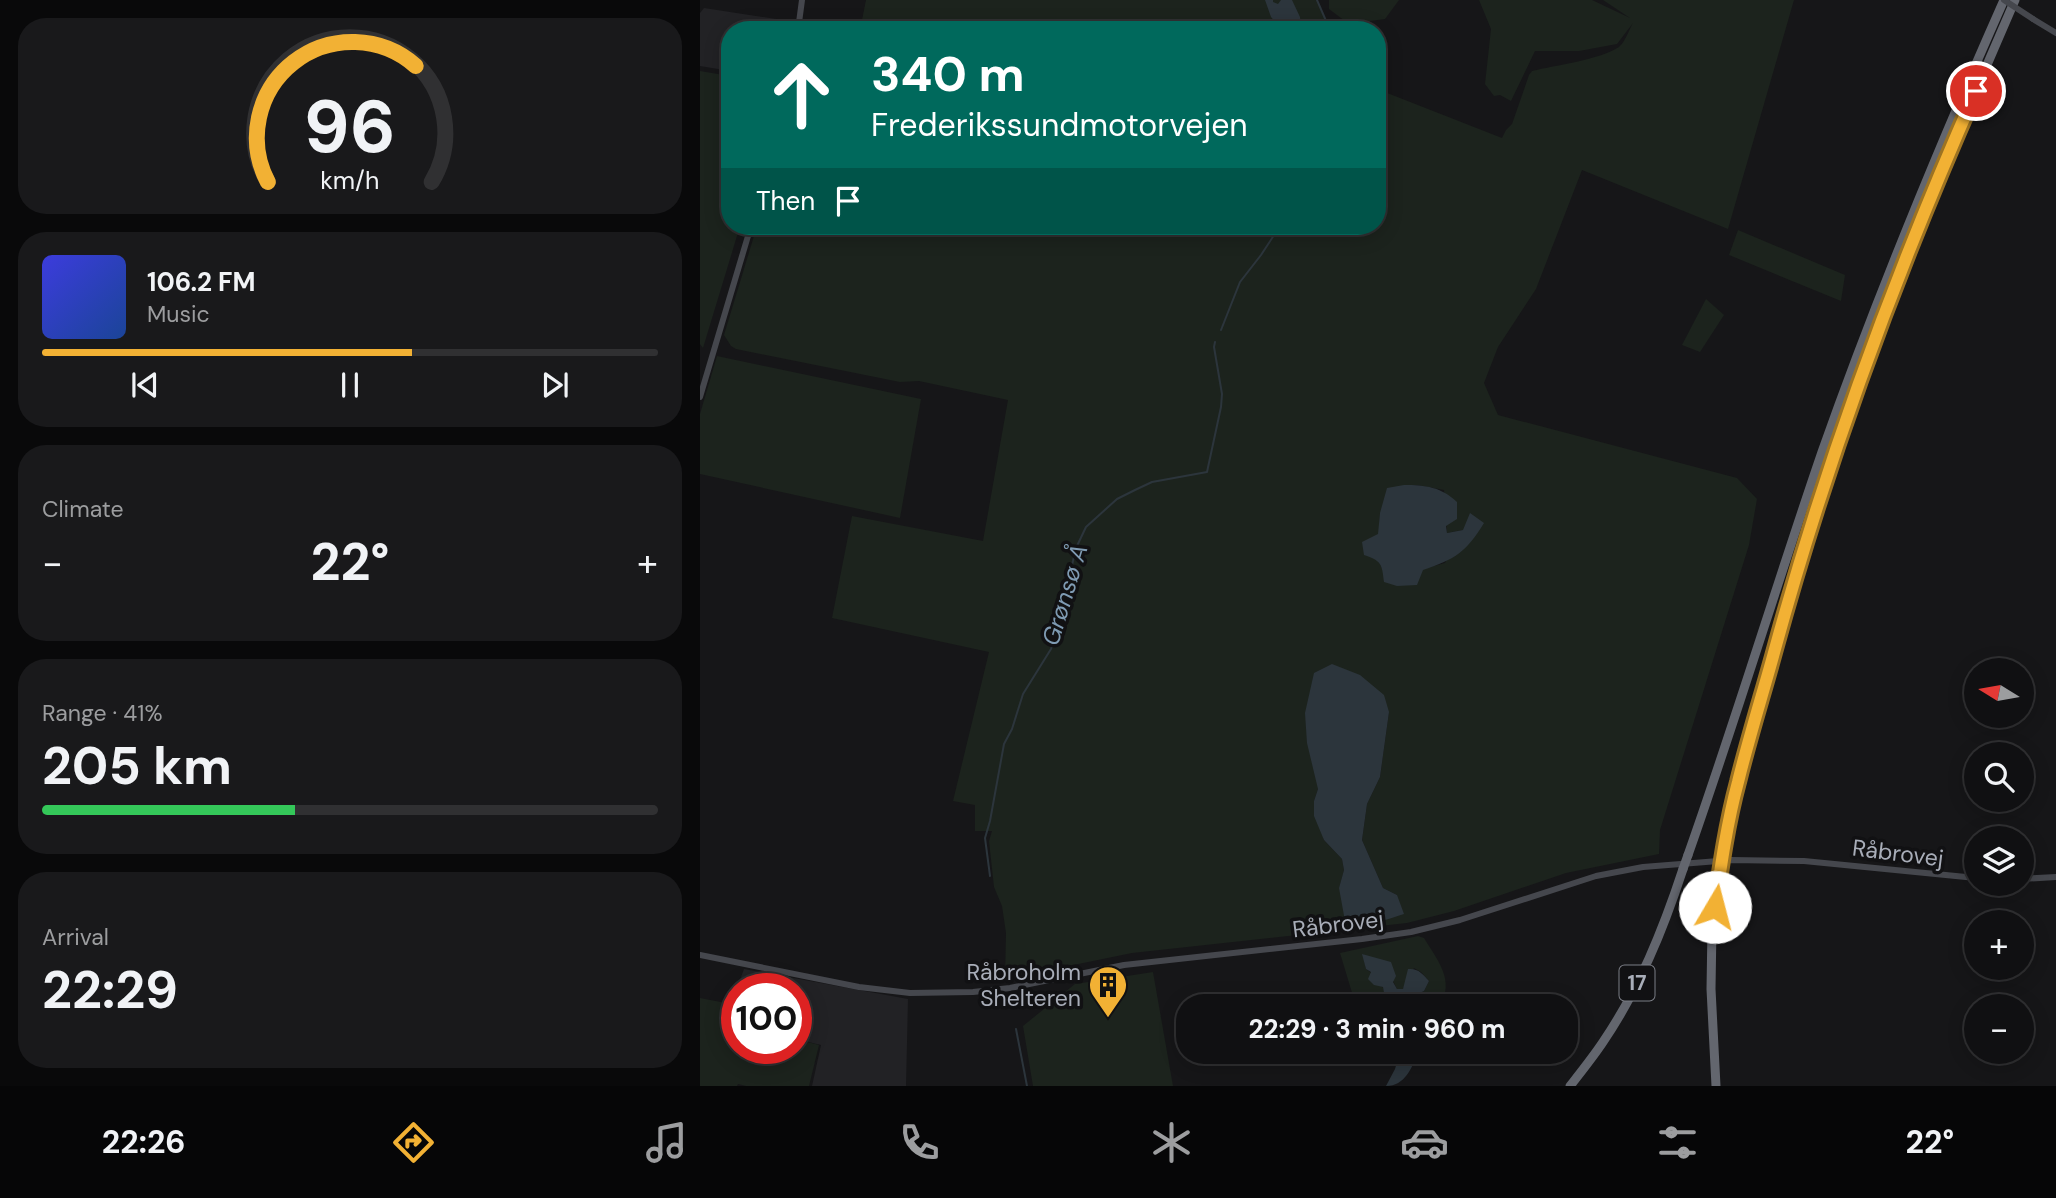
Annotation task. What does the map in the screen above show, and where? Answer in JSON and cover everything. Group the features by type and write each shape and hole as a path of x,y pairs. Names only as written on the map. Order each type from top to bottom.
{"highway":[{"name":"17","path":"1570,1086 1603,1043 1631,996 1665,923 1822,452 1887,279 1964,89 2004,0"},
{"path":"1716,1086 1711,989 1713,927 1723,852 1737,783 1825,479 1872,349 1949,153 2015,0"}],"street":[{"path":"799,21 802,0"},
{"path":"2004,0 2056,33"},
{"path":"700,397 748,235"},
{"name":"Råbrovej","path":"700,955 859,987 910,993 973,992 1010,988 1124,965 1411,932 1460,920 1596,876 1643,867 1731,860 1804,861 1964,877"},
{"path":"2034,878 2056,877"}],"shaded area":[{"path":"866,0 1317,0 1326,21 862,21"},
{"path":"1265,0 1273,0 1278,4 1281,0 1292,0 1300,21 1274,21"},
{"path":"1329,0 1399,0 1385,19 1370,21 1345,21 1329,9"},
{"path":"1479,0 1592,0 1630,18 1603,0 1794,0 1728,229 1582,170 1536,289 1498,347 1484,383 1498,415 1737,478 1757,499 1749,545 1660,830 1659,854 1566,873 1454,911 1407,923 1132,953 1005,979 1006,933 1002,906 994,887 989,841 992,831 975,831 975,805 953,801 989,652 832,618 852,516 983,541 1008,400 919,381 900,382 731,346 724,335 754,235 1386,235 1386,93 1502,138 1512,124 1532,71 1611,52 1621,45 1633,23 1617,44 1579,51 1535,51 1511,101 1500,95 1494,96 1485,84 1491,29","holes":["1404,485 1444,490 1447,533 1463,530 1445,563 1423,569 1382,568 1378,560 1380,513","1389,712 1380,777 1367,804 1362,840 1383,888 1397,895 1339,889 1344,870 1342,859 1324,840 1314,801 1318,789"]},
{"path":"704,8 789,21 721,21 721,70 700,66 700,13"},
{"path":"700,71 721,74 721,235 737,235 703,348 700,344"},
{"path":"1738,230 1845,275 1841,301 1729,255"},
{"path":"1706,299 1724,315 1700,352 1682,345"},
{"path":"717,356 921,399 900,518 700,474 700,414"},
{"path":"1404,485 1433,488 1457,502 1457,519 1446,526 1447,533 1463,530 1470,513 1484,523 1472,541 1459,553 1423,570 1417,585 1397,586 1384,582 1380,564 1364,555 1362,542 1378,534 1387,488"},
{"path":"1332,664 1360,675 1384,695 1389,712 1380,777 1367,804 1362,840 1383,888 1397,895 1404,914 1367,924 1345,921 1339,888 1344,870 1342,859 1324,840 1314,816 1314,801 1318,789 1307,743 1305,713 1314,673"},
{"path":"1418,936 1424,938 1445,979 1445,994 1413,994 1424,991 1429,981 1421,972 1414,968 1403,989 1397,989 1393,981 1363,954 1366,969 1381,986 1398,994 1352,994 1340,953"},
{"path":"1362,954 1391,962 1396,976 1393,982 1397,989 1403,989 1408,969 1417,971 1429,981 1424,991 1415,994 1384,994 1383,987 1374,985 1368,979 1371,972 1366,969"},
{"path":"744,969 766,973 743,973"},
{"path":"1153,972 1173,1086 1033,1086 1023,1026 1075,984"},
{"path":"812,981 908,999 906,1086 812,1086 821,1045 812,1043"},
{"path":"700,998 721,1002 721,1064 812,1064 812,1043 819,1045 809,1086 700,1086"},
{"path":"1396,1064 1413,1064 1403,1079 1386,1086"}],"waterway":[{"name":"Grønsø Å","path":"1317,0 1326,21"},
{"name":"Grønsø Å","path":"1221,330 1240,282 1274,235"},
{"name":"Grønsø Å","path":"990,876 985,838 1004,744 1012,729 1023,694 1051,649 1063,614 1076,548 1086,527 1117,499 1152,482 1207,472 1222,394 1215,342"},
{"name":"Grønsø Å","path":"1016,1029 1027,1086"}],"place":[{"name":"Råbroholm Shelteren","path":"1108,1019"}],"route":[{"path":"1715,907 1737,783 1825,479 1872,349 1976,91"}]}
